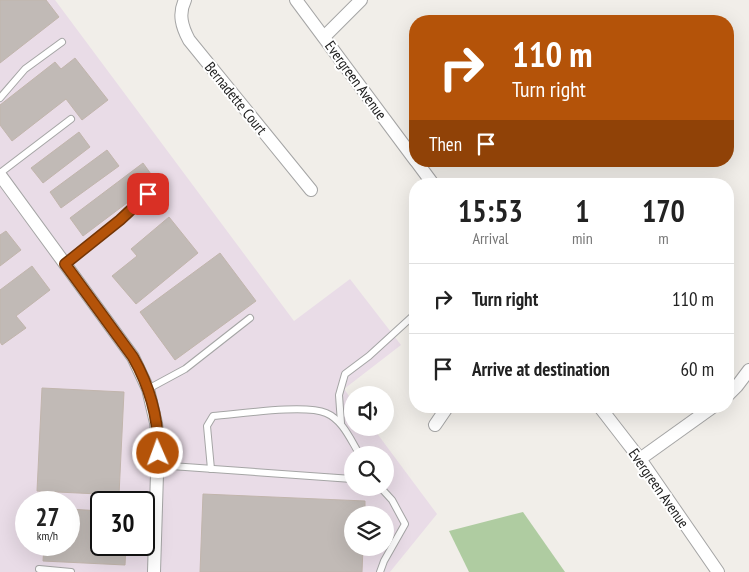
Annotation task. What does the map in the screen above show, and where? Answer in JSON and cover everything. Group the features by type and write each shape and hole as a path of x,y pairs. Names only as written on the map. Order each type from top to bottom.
{"street":[{"name":"Bernadette Court","path":"185,0 182,6 181,18 183,29 189,40 310,190"},
{"name":"Evergreen Avenue","path":"296,0 409,150"},
{"path":"324,37 361,0"},
{"name":"Evergreen Avenue","path":"421,167 429,178"},
{"path":"0,174 133,357 148,389 156,423 157,465 154,572"},
{"path":"734,389 749,370"},
{"path":"435,425 443,413"},
{"name":"Evergreen Avenue","path":"604,413 640,459 718,572"},
{"path":"640,459 704,413"}],"lane":[{"path":"0,98 25,69 62,42"},
{"path":"0,174 71,119"},
{"path":"65,264 120,220 148,194"},
{"path":"148,389 185,369 250,318"},
{"path":"341,423 339,395 345,374 369,356 409,319"},
{"path":"211,469 207,426 214,416 302,409 326,413 341,423 355,446"},
{"path":"157,465 344,478"},
{"path":"380,572 384,560 405,524 389,496"},
{"path":"39,569 71,572"}],"shaded area":[{"path":"0,0 55,0 294,321 350,279 401,345 348,386 344,386 344,436 379,436 386,446 344,446 344,496 394,496 394,456 437,514 390,572 0,572"}],"green space":[{"path":"523,512 565,572 469,572 449,531"}],"building":[{"path":"0,0 46,0 59,17 0,63"},
{"path":"75,58 108,100 82,120 66,99 12,141 0,125 0,105 55,62 61,69"},
{"path":"79,132 90,147 43,183 31,168"},
{"path":"107,150 119,166 61,208 50,192"},
{"path":"143,163 156,181 83,236 70,218"},
{"path":"169,217 198,253 136,304 112,276 137,256 131,249"},
{"path":"6,231 21,250 0,266 0,235"},
{"path":"220,253 256,301 175,360 140,312"},
{"path":"32,266 50,290 16,316 26,328 2,345 0,342 0,290"},
{"path":"42,388 124,392 119,491 90,491 90,494 80,493 80,491 37,491"},
{"path":"203,494 365,501 365,506 344,506 344,556 363,556 362,572 200,572"},
{"path":"80,510 90,510 90,556 125,556 125,565 43,561 43,556 80,556"}],"route":[{"path":"148,194 120,220 65,264 133,357 142,373 153,406 158,453"}]}
